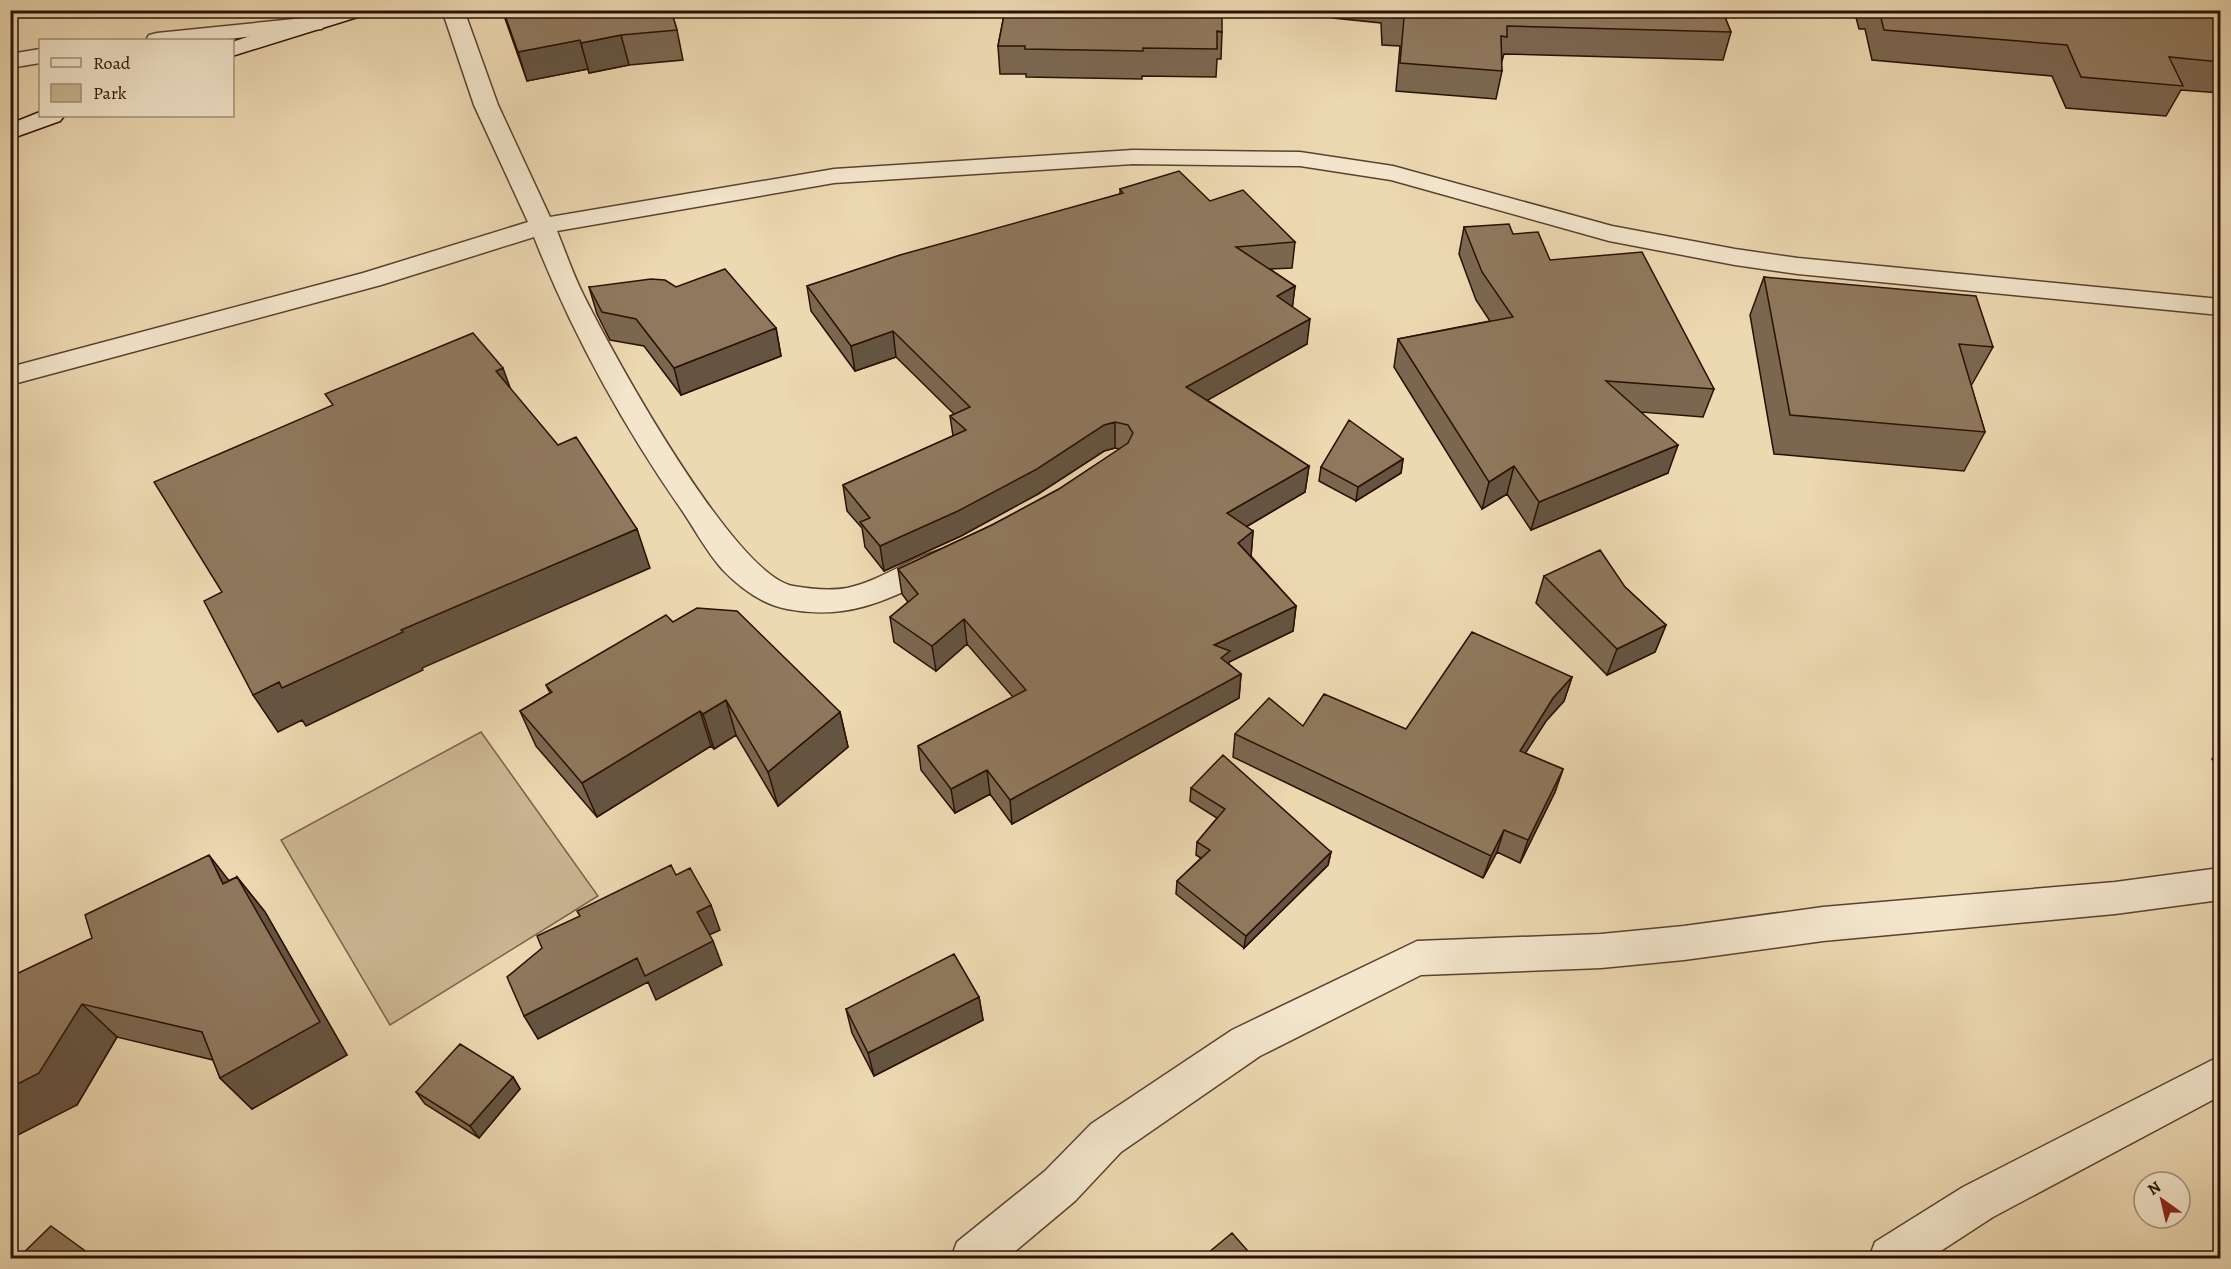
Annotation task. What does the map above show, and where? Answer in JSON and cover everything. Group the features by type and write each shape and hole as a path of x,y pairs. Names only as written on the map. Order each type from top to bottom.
{"street":[{"path":"234,48 356,10"},
{"path":"453,10 491,115 542,226 571,297 651,444 733,560 763,587 786,597 820,601 846,600 872,592 963,550"},
{"path":"167,39 314,24"},
{"path":"10,61 39,56"},
{"path":"10,132 49,117"},
{"path":"10,376 372,279 542,226 834,176 1133,157 1300,159 1393,173 1609,234 1735,257 1798,266 2220,307"},
{"path":"10,395 98,352"},
{"path":"973,1258 1060,1186 1107,1138 1246,1043 1417,958 1601,951 1684,943 1823,924 2046,905 2220,884"},
{"path":"1891,1258 1978,1202 2220,1075"}],"green space":[{"path":"481,732 598,896 390,1025 281,840"}],"building":[{"path":"503,10 671,10 677,30 621,35 581,43 580,40 518,52"},
{"path":"1005,10 1222,10 1222,32 1217,31 1217,49 1143,48 1143,51 1025,49 1025,46 998,46"},
{"path":"1385,10 1722,10 1731,32 1507,26 1507,37 1501,36 1502,71 1400,63 1404,18 1385,17"},
{"path":"1879,10 2220,10 2220,62 2169,57 2183,86 2081,77 2067,45 1884,30"},
{"path":"1179,171 1210,201 1243,190 1295,242 1236,247 1295,286 1277,296 1310,319 1186,387 1309,466 1227,513 1253,531 1238,543 1296,606 1214,645 1230,651 1221,658 1241,674 1010,800 987,770 951,789 918,746 1026,690 964,619 932,646 890,617 918,594 898,569 992,525 1059,489 1128,443 1133,433 1128,425 1115,422 1104,425 1037,469 958,511 880,546 860,522 870,518 843,485 966,430 950,416 970,407 893,331 851,346 807,286 900,255 1123,193 1120,189"},
{"path":"1509,224 1513,234 1538,232 1550,260 1642,252 1714,389 1606,381 1678,445 1539,502 1514,466 1489,482 1398,339 1513,317 1482,272 1464,227"},
{"path":"725,269 776,328 674,368 636,319 602,312 589,287 651,279 665,280 676,287"},
{"path":"1764,277 1976,296 1993,347 1959,344 1985,432 1790,415"},
{"path":"473,333 503,368 496,371 558,445 576,437 637,529 401,630 403,632 282,688 279,682 253,695 204,601 222,592 154,482 333,405 325,394"},
{"path":"1349,420 1403,459 1358,487 1321,467"},
{"path":"1600,550 1625,587 1666,625 1617,649 1544,576"},
{"path":"697,608 737,611 840,712 768,772 726,700 703,714 700,711 582,783 520,711 552,692 546,685 666,615 673,622"},
{"path":"1472,632 1572,677 1553,698 1520,751 1563,769 1528,840 1504,830 1491,856 1235,734 1269,698 1303,726 1324,694 1406,729"},
{"path":"1223,755 1331,852 1246,936 1177,881 1210,850 1197,842 1225,809 1191,788"},
{"path":"209,855 223,884 237,877 320,1022 220,1078 202,1032 82,1004 39,1073 10,1088 10,977 92,938 85,915"},
{"path":"671,865 676,875 690,868 711,905 697,912 713,941 645,976 637,958 524,1016 507,977 542,948 537,936 580,916 577,911"},
{"path":"954,954 979,997 868,1053 846,1009"},
{"path":"460,1044 513,1077 470,1126 416,1092"},
{"path":"51,1226 95,1258 18,1258"},
{"path":"1232,1233 1254,1258 1202,1258"}]}
